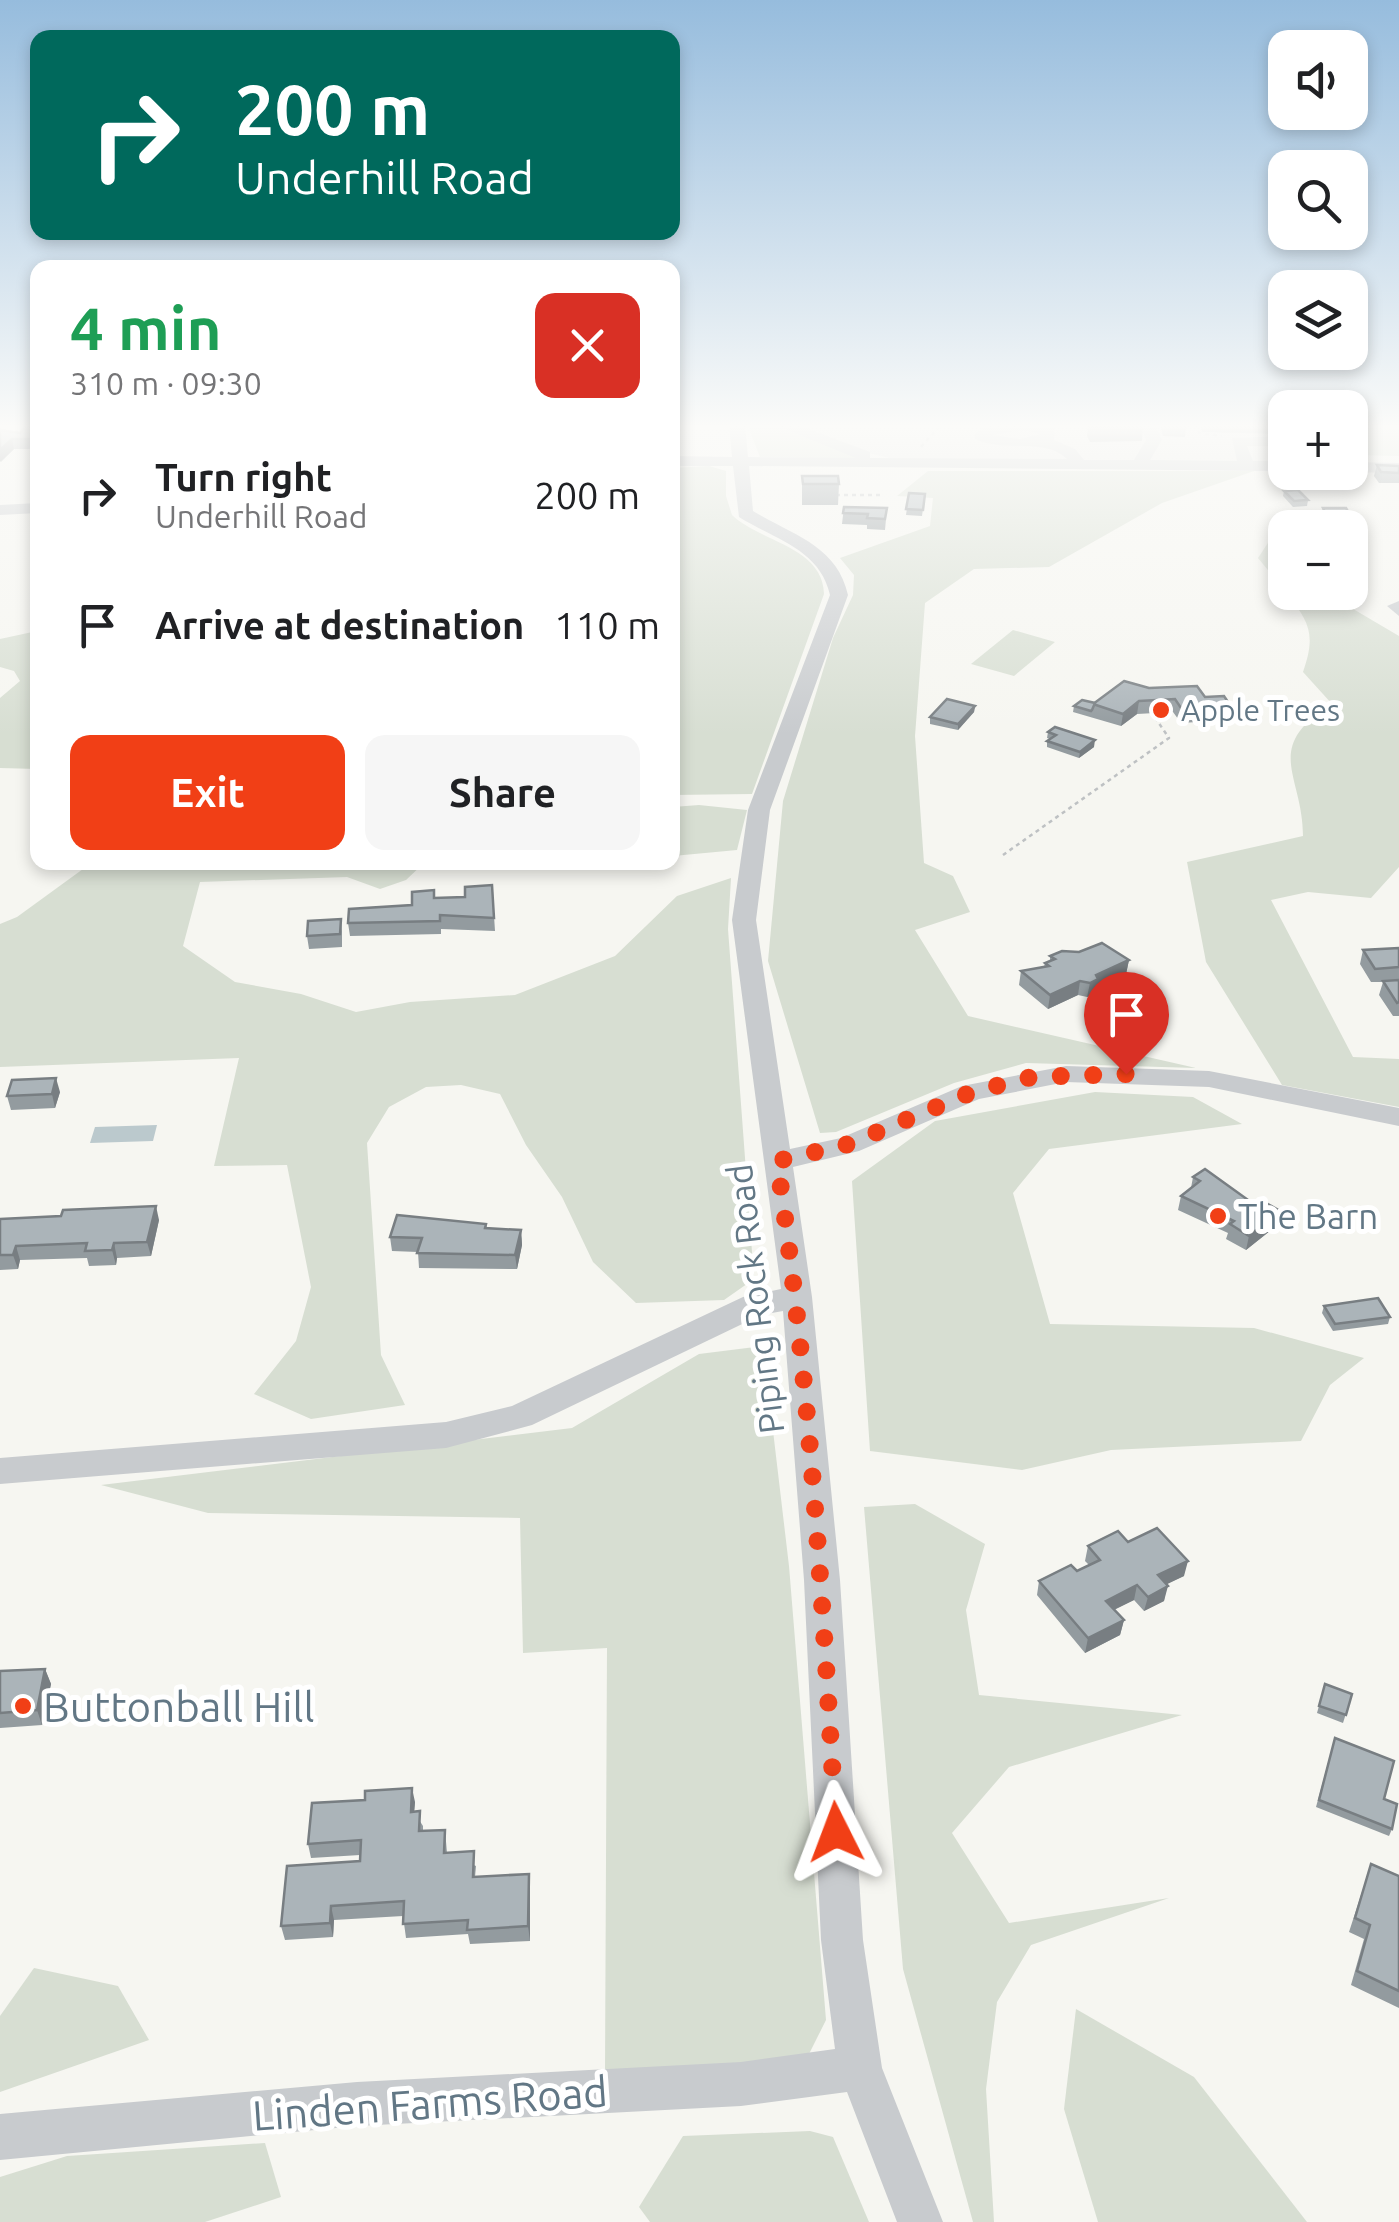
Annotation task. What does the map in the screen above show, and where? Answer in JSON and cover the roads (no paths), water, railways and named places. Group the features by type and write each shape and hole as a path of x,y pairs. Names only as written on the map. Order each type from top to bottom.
{"street":[{"name":"Piping Rock Road","path":"771,528 823,557 838,576 839,595 758,810 743,907 798,1297 822,1580 842,1940 860,2068 920,2222"},
{"path":"777,1161 849,1144 972,1092 1066,1074 1209,1079 1399,1117"},
{"path":"0,1471 446,1434 520,1416 740,1311 798,1297"},
{"name":"Linden Farms Road","path":"0,2137 356,2104 741,2084 860,2068"}],"place":[{"name":"Apple Trees","path":"1161,710"},
{"name":"The Barn","path":"1218,1216"},
{"name":"Buttonball Hill","path":"23,1706"}]}
